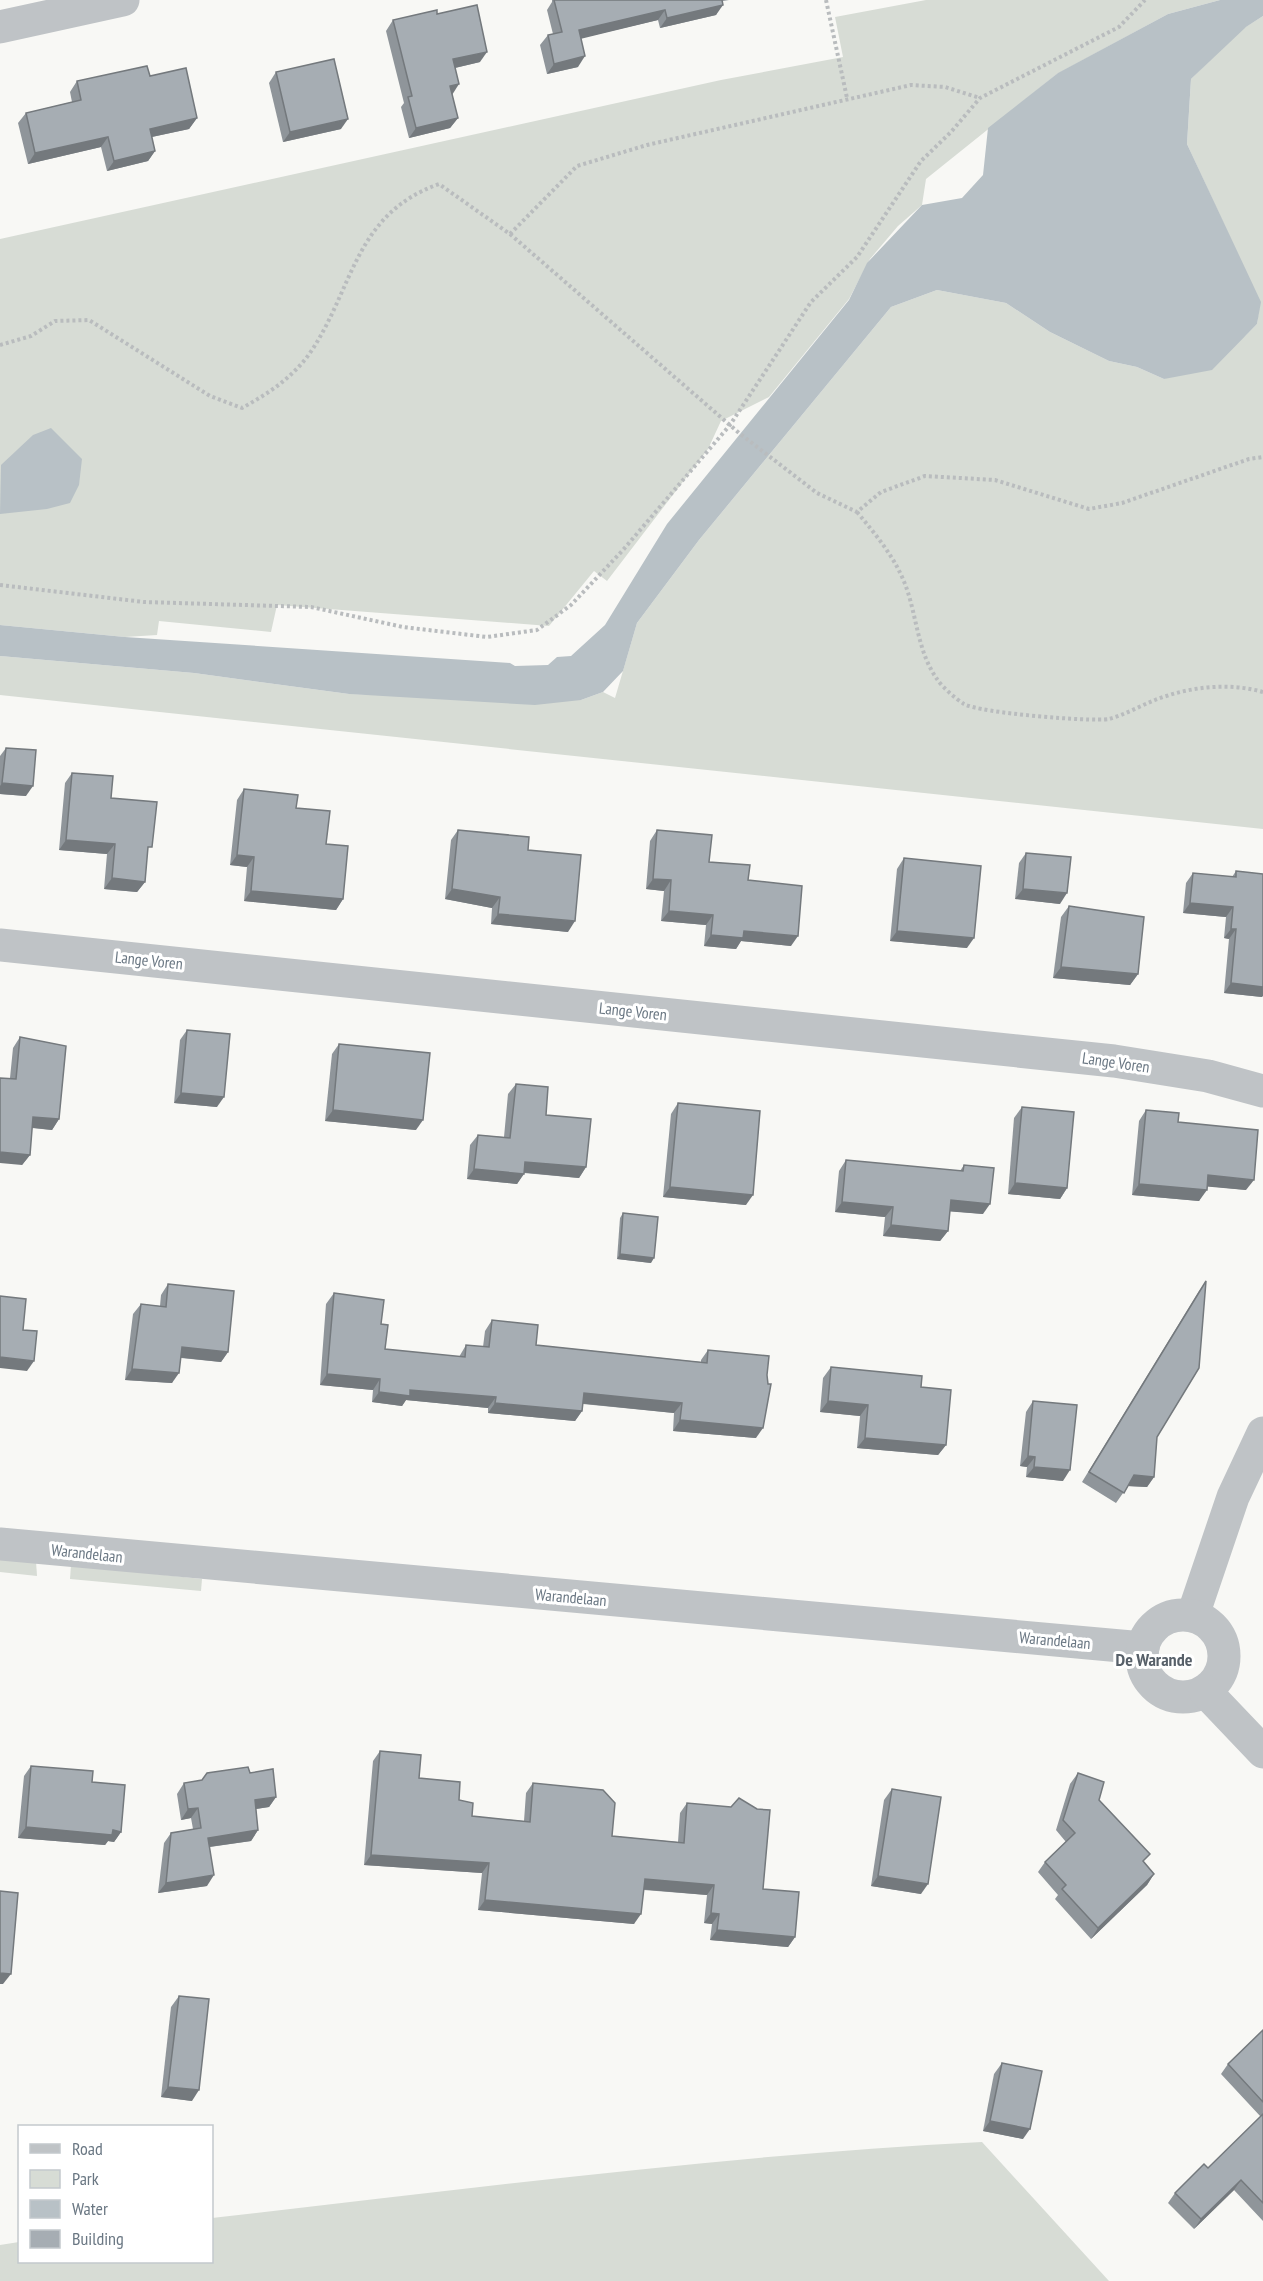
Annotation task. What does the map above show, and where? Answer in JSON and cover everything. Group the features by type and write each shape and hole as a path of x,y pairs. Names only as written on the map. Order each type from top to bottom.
{"street":[{"path":"0,27 123,0"},
{"name":"Lange Voren","path":"0,945 1114,1061 1208,1076 1263,1091"},
{"path":"1193,1615 1233,1497 1263,1433"},
{"name":"Warandelaan","path":"0,1544 1143,1648"},
{"path":"1173,1615 1193,1615 1212,1625 1225,1649 1221,1674 1205,1691 1182,1697 1160,1690 1150,1681 1144,1669 1143,1648 1150,1630 1160,1621 1173,1615"},
{"path":"1205,1691 1263,1752"}],"path":[{"path":"826,0 847,98"},
{"path":"0,585 144,602 311,607 403,627 487,637 537,630 571,605 623,550 730,425 811,302 857,257 921,161 951,132 980,98 1119,27 1145,0"},
{"path":"510,234 577,166 647,145 910,85 945,87 980,98"},
{"path":"0,345 31,336 55,321 89,320 210,396 242,408 277,388 312,351 365,243 389,215 415,193 439,184 510,234 739,433 781,463 817,493 857,513 886,547 905,585 919,641 937,680 964,704 984,710 1062,716 1083,721 1110,718 1182,691 1215,687 1263,692"},
{"path":"857,513 881,492 925,476 995,480 1089,509 1122,503 1263,456"}],"green space":[{"path":"926,0 1220,0 1168,14 1057,74 926,179 922,205 898,226 870,259 849,299 769,397 721,421 708,449 607,581 594,571 549,626 277,605 271,632 159,621 157,635 125,637 0,625 0,239 721,80 843,57 835,17"},
{"path":"1263,16 1263,829 0,695 0,656 194,673 349,694 581,700 603,692 615,698 637,623 699,540 891,307 937,290 1006,303 1050,332 1109,361 1137,367 1164,379 1245,336 1257,324 1260,302 1187,144 1191,79 1241,30"},
{"path":"0,1554 36,1561 37,1576 0,1572"},
{"path":"71,1565 202,1579 201,1591 70,1579"},
{"path":"982,2142 1109,2281 0,2281 0,2245 18,2242 18,2263 213,2263 213,2218 692,2164"}],"water":[{"path":"1220,0 1263,0 1263,16 1246,27 1191,79 1187,144 1261,302 1257,324 1212,370 1164,379 1137,367 1109,361 1050,332 1006,303 937,290 891,307 699,540 637,623 623,671 603,692 581,700 535,705 349,694 194,673 0,656 0,625 125,637 510,663 515,666 548,665 557,657 571,656 605,625 667,524 849,300 867,263 922,205 962,198 983,175 988,128 1058,73 1168,14"},
{"path":"51,428 82,459 79,485 70,503 47,509 0,514 1,465 33,435"}],"building":[{"path":"554,0 722,0 723,5 667,18 665,10 579,30 585,56 554,64 548,35 562,32"},
{"path":"477,5 487,52 453,59 459,84 450,86 458,118 416,128 408,97 412,96 393,20 437,10 437,14"},
{"path":"334,59 348,119 290,132 276,72"},
{"path":"147,66 150,76 186,68 197,118 150,129 155,151 114,161 108,137 35,153 26,113 81,100 77,81"},
{"path":"6,748 36,750 33,786 2,783"},
{"path":"72,773 113,776 111,798 157,802 152,847 148,847 145,882 112,878 115,844 66,840"},
{"path":"244,789 298,795 296,808 330,811 326,844 348,846 343,899 251,891 254,857 237,855"},
{"path":"458,830 529,837 528,850 581,855 575,921 498,914 500,897 452,889"},
{"path":"657,830 712,835 709,862 750,865 748,880 802,886 798,936 744,931 743,938 711,935 713,915 669,911 671,880 653,879"},
{"path":"1026,853 1071,857 1067,893 1023,889"},
{"path":"904,858 981,866 974,938 897,931"},
{"path":"1236,871 1263,874 1263,987 1231,983 1236,929 1231,929 1233,907 1190,903 1193,873 1236,877"},
{"path":"1069,906 1144,917 1138,974 1061,967"},
{"path":"187,1030 230,1034 224,1097 181,1093"},
{"path":"20,1037 66,1046 59,1119 33,1117 30,1155 0,1152 0,1078 16,1079"},
{"path":"339,1044 430,1053 423,1120 333,1110"},
{"path":"516,1084 548,1087 546,1115 591,1119 586,1167 525,1162 524,1174 474,1169 478,1135 510,1138"},
{"path":"678,1103 760,1111 753,1195 670,1187"},
{"path":"1022,1107 1074,1112 1067,1188 1015,1183"},
{"path":"1146,1110 1179,1113 1178,1122 1258,1130 1254,1180 1208,1175 1207,1190 1139,1184"},
{"path":"846,1160 963,1171 964,1165 994,1168 990,1204 951,1200 948,1231 891,1225 893,1207 842,1202"},
{"path":"623,1213 658,1217 654,1258 620,1254"},
{"path":"1206,1281 1199,1368 1157,1437 1154,1477 1134,1475 1124,1493 1089,1472"},
{"path":"168,1284 234,1291 228,1352 182,1347 179,1373 132,1369 141,1304 166,1307"},
{"path":"334,1293 384,1300 381,1324 388,1325 385,1349 465,1357 466,1345 489,1347 492,1320 538,1325 536,1345 707,1363 708,1350 769,1356 767,1375 768,1384 771,1384 763,1428 680,1420 682,1403 584,1393 582,1411 495,1403 496,1397 410,1390 410,1396 379,1392 380,1379 327,1374"},
{"path":"0,1296 26,1299 23,1330 37,1331 34,1361 0,1357"},
{"path":"831,1367 922,1376 921,1387 951,1390 946,1445 865,1438 868,1405 828,1401"},
{"path":"1033,1401 1077,1405 1070,1470 1034,1467 1035,1457 1028,1456"},
{"path":"380,1751 421,1755 419,1778 460,1782 459,1800 473,1803 472,1816 530,1822 533,1783 603,1790 615,1803 612,1836 684,1843 687,1803 731,1807 739,1798 757,1809 770,1810 763,1889 799,1892 795,1937 717,1930 719,1914 711,1913 714,1885 645,1879 641,1914 485,1900 489,1863 371,1855"},
{"path":"31,1766 93,1771 92,1782 125,1785 121,1832 113,1830 112,1835 26,1827"},
{"path":"248,1767 250,1773 273,1769 276,1797 255,1800 258,1830 208,1838 214,1875 166,1883 171,1833 201,1828 198,1808 188,1809 184,1783 202,1780 207,1773"},
{"path":"1078,1773 1104,1782 1099,1800 1150,1854 1143,1861 1154,1874 1098,1928 1062,1889 1066,1885 1045,1862 1075,1833 1063,1820"},
{"path":"892,1789 941,1797 928,1884 878,1876"},
{"path":"0,1891 18,1893 11,1974 0,1973"},
{"path":"179,1996 209,1999 199,2090 168,2087"},
{"path":"1263,2030 1263,2102 1228,2064"},
{"path":"1002,2063 1042,2071 1030,2129 990,2121"},
{"path":"1263,2114 1263,2203 1241,2180 1201,2219 1175,2193 1204,2164 1208,2168"}],"district":[{"name":"De Warande","path":"1154,1659"}]}
